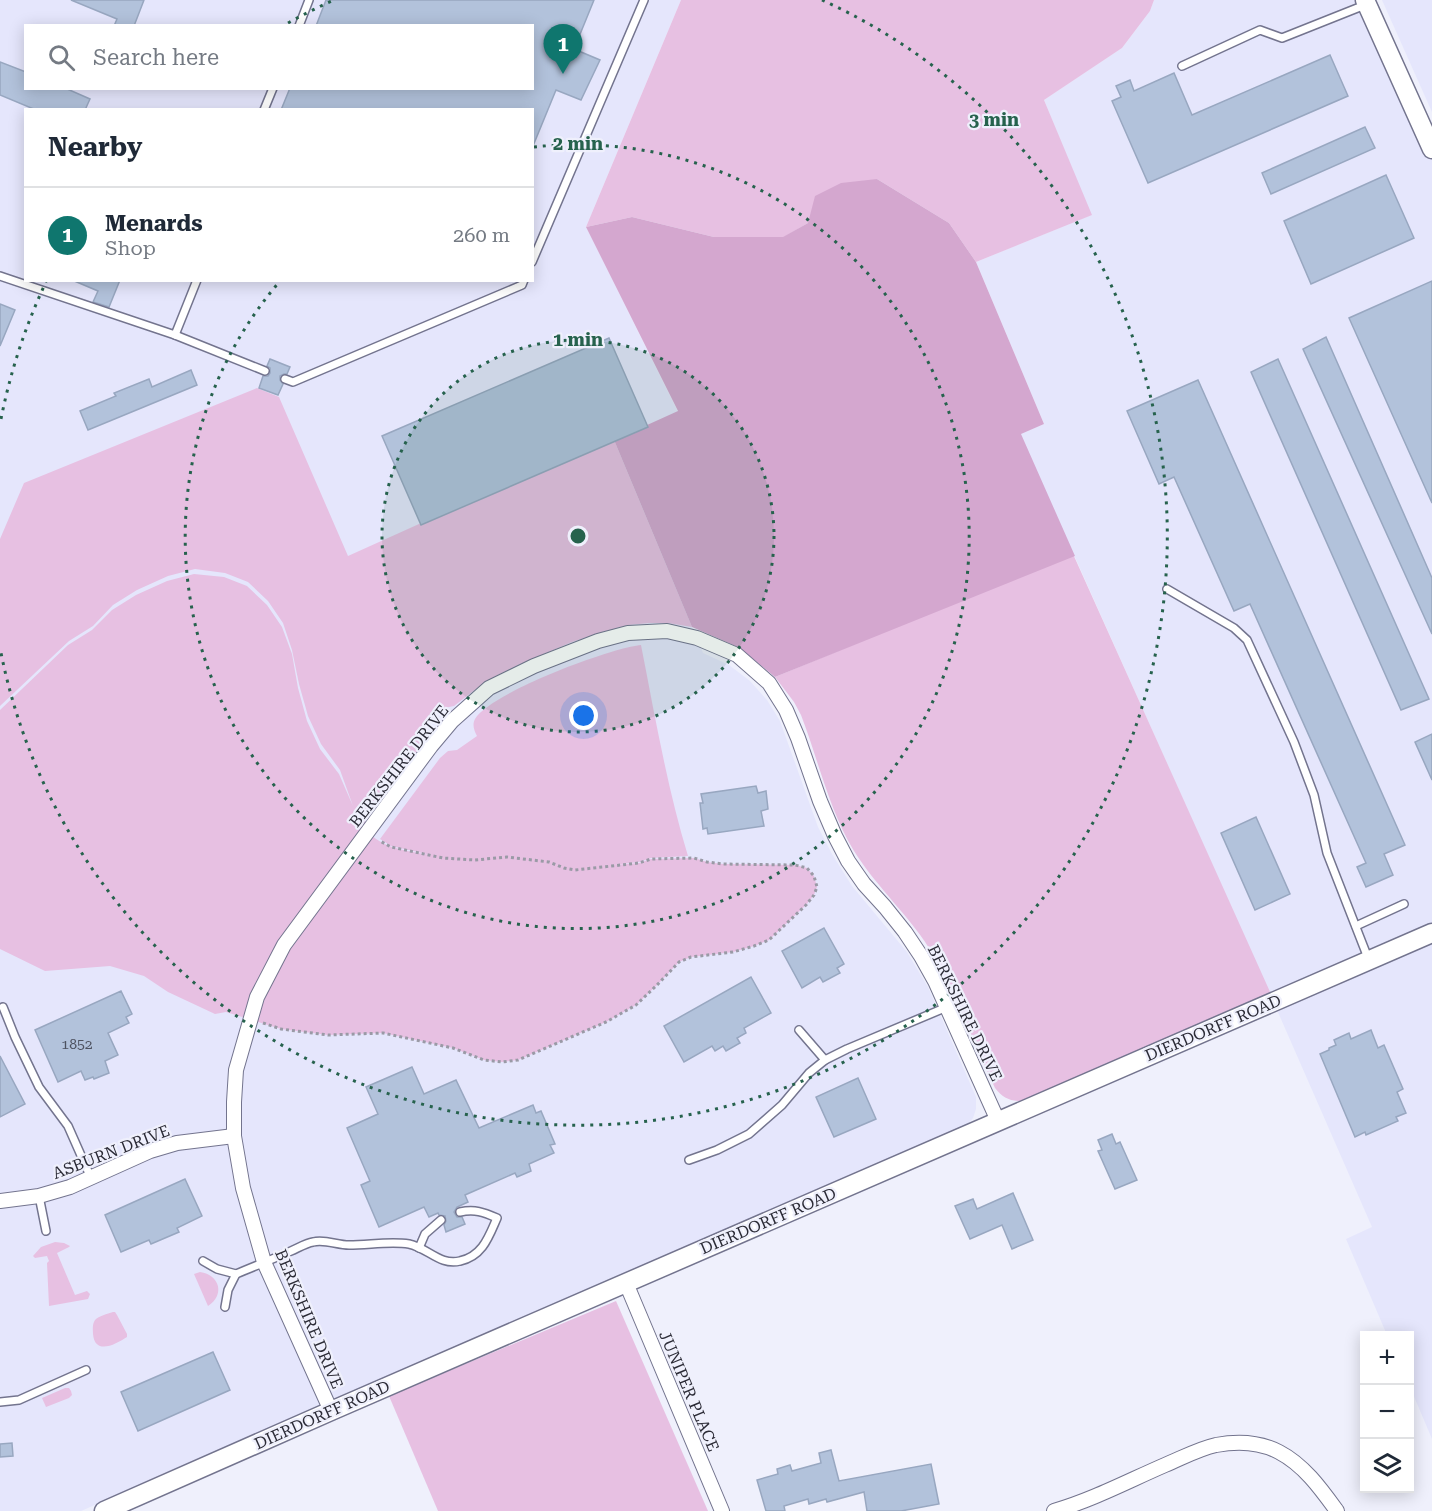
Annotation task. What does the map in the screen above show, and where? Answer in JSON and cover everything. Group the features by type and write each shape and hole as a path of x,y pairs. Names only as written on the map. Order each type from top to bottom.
{"street":[{"path":"1366,2 1432,149"},
{"name":"BERKSHIRE DRIVE","path":"331,1411 264,1262 243,1188 234,1136 234,1102 236,1070 249,1019 284,945 431,746 452,721 489,688 534,666 598,641 628,633 667,631 697,638 737,655 769,683 786,710 820,801 848,861 864,884 905,932 926,965 998,1121"},
{"name":"DIERDORFF ROAD","path":"104,1511 1432,933"},
{"name":"ASBURN DRIVE","path":"0,1201 39,1196 70,1187 150,1151 177,1143 234,1136"},
{"name":"JUNIPER PLACE","path":"626,1283 723,1511"},
{"path":"1054,1511 1205,1448 1234,1443 1264,1446 1294,1461 1308,1474 1337,1511"}],"lane":[{"path":"300,24 309,0"},
{"path":"534,257 644,0"},
{"path":"1182,66 1260,30 1282,38 1366,2"},
{"path":"265,108 272,90"},
{"path":"0,276 175,335 265,371"},
{"path":"175,335 196,282"},
{"path":"285,379 293,382 304,378 522,285 523,282"},
{"path":"1167,589 1234,628 1247,640 1294,742 1314,795 1327,853 1369,960"},
{"path":"1356,926 1404,904"},
{"path":"3,1007 39,1087 68,1126 91,1178"},
{"path":"689,1160 717,1150 749,1134 782,1105 809,1073 825,1060 947,1007"},
{"path":"798,1030 825,1060"},
{"path":"39,1196 46,1231"},
{"path":"203,1261 217,1269 236,1274 313,1242 327,1242 347,1245 410,1245 448,1263 461,1261 473,1257 483,1248 497,1218 472,1210 460,1212"},
{"path":"419,1248 425,1234 441,1220"},
{"path":"225,1307 228,1290 236,1274"},
{"path":"0,1402 19,1400 86,1370"}],"path":[{"path":"249,1019 281,1029 328,1035 383,1033 453,1048 484,1060 502,1062 518,1060 606,1022 636,1005 679,962 691,957 733,952 769,940 806,905 817,887 814,876 807,868 795,865 723,864 694,858 651,859 575,870 549,862 507,857 475,860 443,858 391,847 368,833"}],"shaded area":[{"path":"0,0 681,0 586,227 678,412 614,441 703,653 729,665 750,681 767,700 780,721 818,827 832,854 852,886 907,952 928,987 976,1097 973,1118 968,1124 896,1158 81,1511 0,1511"},
{"path":"681,0 1154,0 1150,11 1122,48 1044,100 1092,215 976,262 949,223 877,179 784,237 714,237 632,217 586,227"},
{"path":"1154,0 1365,0 1432,149 1432,1439 1414,1396 1414,1331 1385,1331 1346,1239 1372,1227 1020,434 1044,424 976,262 1091,215 1044,100 1122,48 1150,11"},
{"path":"1382,0 1432,0 1432,112"},
{"path":"877,179 949,223 976,262 1044,424 1021,434 1075,556 775,677 740,648 692,627 614,440 678,411 586,227 632,217 714,237 783,237 808,223 815,196 841,183"},
{"path":"257,388 279,397 348,556 614,440 692,627 650,623 628,625 599,633 518,665 494,677 454,706 441,707 427,725 428,732 425,741 363,825 369,833 384,844 393,847 412,852 431,855 391,846 380,839 440,758 448,751 457,750 477,736 474,721 485,708 552,673 604,654 641,645 656,725 688,856 651,858 613,865 639,863 651,859 694,858 723,864 795,865 807,868 814,876 817,887 806,905 769,940 733,952 691,957 679,962 636,1005 606,1022 518,1060 502,1062 484,1060 453,1048 383,1033 328,1035 281,1029 226,1012 215,1014 168,992 144,976 110,966 45,971 0,949 0,710 68,645 92,630 112,610 136,595 167,581 194,574 224,577 247,586 267,605 282,627 292,654 307,721 320,749 339,774 353,806 340,770 321,744 308,716 292,650 283,623 268,601 248,582 225,573 195,569 168,576 137,590 113,605 93,626 69,641 0,706 0,539 24,483"},
{"path":"1073,554 1271,994 1016,1101 1006,1098 995,1088 951,988 934,956 854,851 831,802 801,715 775,677"},
{"path":"55,1242 70,1246 57,1253 75,1295 87,1291 90,1294 88,1299 49,1306 47,1263 49,1261 47,1256 35,1258 33,1256 41,1247"},
{"path":"200,1272 212,1277 218,1286 217,1296 208,1306 194,1274"},
{"path":"616,1301 708,1511 438,1511 389,1396"},
{"path":"113,1312 117,1315 127,1337 112,1345 98,1345 93,1334 93,1324 99,1317"},
{"path":"65,1388 71,1391 72,1395 69,1398 46,1407 42,1398"}],"building":[{"path":"71,0 144,0 135,24 115,24 117,19"},
{"path":"326,0 594,0 574,49 600,60 581,100 556,90 534,144 534,108 282,108 289,90 534,90 534,24 317,24"},
{"path":"1330,55 1348,96 1148,183 1112,101 1121,97 1116,86 1130,80 1134,91 1174,73 1192,115"},
{"path":"0,62 24,71 24,90 70,90 90,99 86,108 31,108 0,95"},
{"path":"1365,127 1375,148 1271,194 1262,173"},
{"path":"1386,175 1414,238 1311,284 1284,221"},
{"path":"1432,281 1432,503 1349,318"},
{"path":"77,282 119,282 109,307 93,302 98,291"},
{"path":"0,304 15,310 0,346"},
{"path":"1326,337 1432,578 1432,634 1303,349"},
{"path":"609,338 648,427 421,525 382,436"},
{"path":"270,359 290,367 287,374 280,376 283,384 278,395 259,388 263,376 268,376 270,373 270,368 267,366"},
{"path":"1278,359 1429,699 1401,710 1251,372"},
{"path":"191,370 197,385 88,430 80,411 116,396 114,393 149,379 152,387"},
{"path":"1198,380 1405,845 1384,854 1393,875 1366,887 1357,867 1366,863 1250,604 1234,611 1174,477 1159,484 1127,411"},
{"path":"1432,734 1432,780 1415,742"},
{"path":"756,786 758,793 766,791 768,809 761,811 764,826 708,834 707,828 703,829 701,794"},
{"path":"1256,817 1290,894 1255,910 1221,833"},
{"path":"824,928 844,964 837,968 840,973 823,982 820,977 802,988 782,951"},
{"path":"751,977 771,1013 744,1028 746,1033 737,1038 740,1043 726,1051 723,1046 715,1051 712,1046 684,1062 664,1026"},
{"path":"121,991 132,1014 126,1017 129,1023 108,1033 118,1055 105,1061 109,1073 85,1080 81,1071 58,1082 35,1030"},
{"path":"1371,1030 1378,1048 1384,1045 1403,1089 1397,1092 1406,1113 1396,1117 1398,1121 1366,1135 1365,1132 1355,1137 1320,1054 1336,1045 1334,1040 1349,1033 1351,1039"},
{"path":"0,1056 25,1104 0,1117"},
{"path":"412,1067 424,1094 456,1080 479,1128 533,1105 536,1113 541,1111 555,1144 550,1145 554,1153 529,1164 531,1171 517,1177 515,1173 465,1195 468,1202 457,1207 454,1212 457,1217 462,1217 465,1224 446,1232 445,1216 438,1213 429,1217 424,1207 379,1227 361,1185 370,1181 347,1128 378,1114 366,1087"},
{"path":"858,1078 876,1119 834,1137 816,1097"},
{"path":"1112,1134 1116,1144 1120,1142 1137,1180 1115,1189 1098,1151 1102,1150 1098,1140"},
{"path":"185,1179 202,1216 177,1228 179,1232 151,1244 149,1240 121,1252 105,1215"},
{"path":"1013,1193 1033,1240 1012,1249 1002,1225 970,1239 955,1206 973,1199 977,1209"},
{"path":"213,1352 230,1390 138,1431 121,1392"},
{"path":"12,1443 13,1456 0,1457 0,1444"},
{"path":"831,1450 839,1481 931,1464 939,1504 901,1511 867,1511 864,1492 827,1502 826,1499 809,1504 808,1499 784,1506 785,1511 766,1511 757,1480 778,1474 777,1469 790,1465 792,1471 821,1463 819,1453"}],"place":[{"name":"Menards","path":"563,74"}]}
